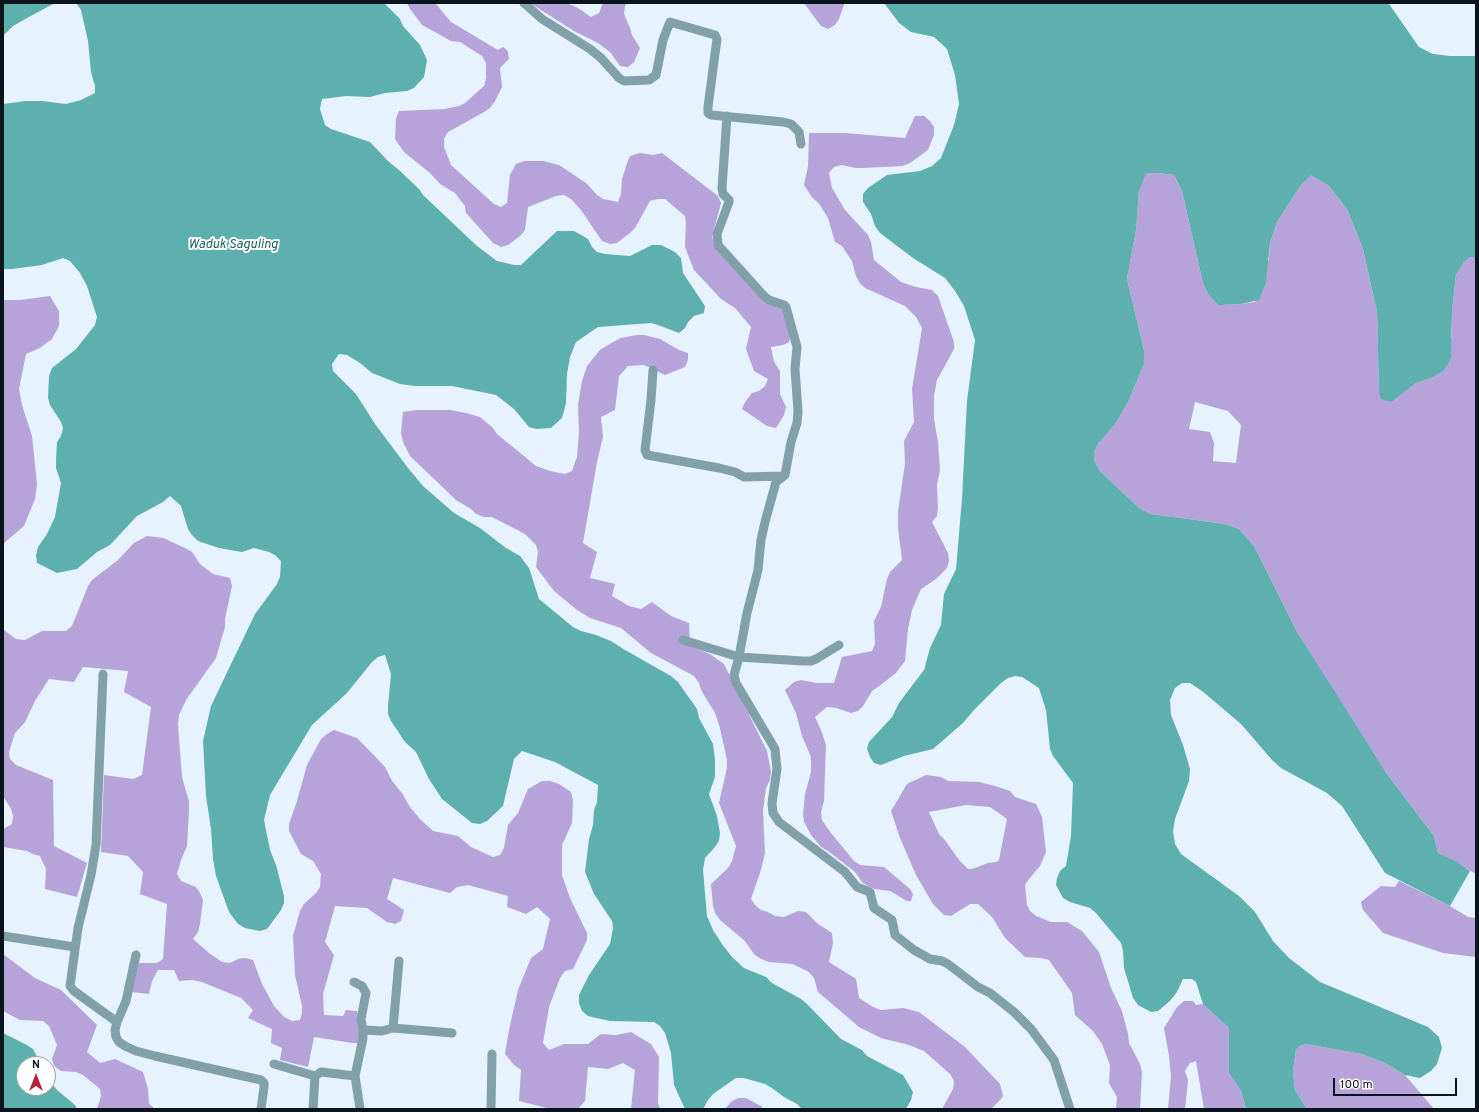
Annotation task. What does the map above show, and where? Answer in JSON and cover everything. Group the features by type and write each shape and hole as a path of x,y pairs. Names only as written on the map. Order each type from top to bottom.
{"street":[{"path":"524,3 548,23 590,49 606,63 619,78 624,81 649,80 656,75 663,40 670,22 716,36 717,39 708,112 711,115 791,124 799,132 800,144"},
{"path":"727,116 722,188 723,194 729,202 717,234 718,245 764,296 769,300 784,305 797,347 795,375 798,419 791,442 785,476"},
{"path":"653,370 645,450 647,455 719,468 735,472 744,477 785,476"},
{"path":"785,476 776,482 765,522 761,540 758,570 734,675 736,683 775,749 777,769 772,803 773,813 779,822 845,872 857,887 870,892 874,908 892,920 895,935 914,950 930,959 942,961 948,964 978,987 990,993 1014,1012 1031,1029 1054,1060 1070,1109"},
{"path":"683,640 739,657 810,662 838,645"},
{"path":"103,674 96,845 75,947 70,984 72,989 117,1022"},
{"path":"3,936 75,947"},
{"path":"136,955 126,1001 115,1030 116,1037 125,1046 136,1051 261,1080 264,1083 261,1109"},
{"path":"393,1028 399,961"},
{"path":"354,982 362,986 366,993 361,1019 363,1038 355,1076 360,1109"},
{"path":"363,1030 382,1032 393,1028 452,1033"},
{"path":"491,1109 492,1054"},
{"path":"274,1064 316,1076"},
{"path":"313,1109 316,1076 321,1072 355,1076"}],"shaded area":[{"path":"407,3 435,3 451,22 498,50 503,47 508,52 509,59 500,68 502,87 490,108 448,132 444,139 444,147 451,165 494,204 501,207 507,203 510,175 516,164 524,161 543,161 559,165 586,183 603,199 618,202 621,194 622,179 630,156 640,153 653,155 662,153 718,196 721,203 712,237 714,244 781,306 789,331 789,342 783,345 771,347 774,362 780,371 780,394 786,407 784,415 776,428 767,426 742,409 752,393 759,391 765,386 768,379 754,371 746,349 751,327 735,308 721,299 694,270 685,247 685,216 665,199 650,201 635,228 617,243 610,244 602,241 581,210 571,199 564,195 556,196 528,207 525,230 508,245 501,247 493,243 466,213 465,206 455,193 440,184 430,173 404,152 395,139 396,118 399,111 444,109 459,106 465,103 484,86 486,78 486,63 482,56 460,42 451,41 422,25"},
{"path":"530,3 567,3 578,8 591,17 599,13 603,3 627,3 624,14 632,35 640,48 634,62 628,67 620,66 610,52 598,43 574,31"},
{"path":"804,3 843,3 844,5 835,25 828,29 821,26"},
{"path":"915,116 924,116 930,121 934,127 934,135 928,150 910,163 902,166 864,168 842,165 834,167 829,173 832,188 845,210 868,235 871,242 874,260 901,282 932,290 938,296 954,342 954,349 937,380 934,396 934,419 938,442 940,470 937,485 937,516 932,522 948,553 949,561 947,568 936,579 921,589 912,610 908,629 905,661 896,673 872,691 863,706 858,711 851,713 836,708 827,707 815,717 826,745 824,801 821,812 822,820 854,861 860,865 884,867 910,889 913,894 911,901 907,901 890,891 875,889 862,882 855,872 821,847 811,835 804,822 803,814 805,794 811,772 811,757 802,736 796,713 785,690 794,682 801,680 817,683 834,683 842,657 872,651 875,644 874,621 881,607 887,579 890,572 902,560 898,528 898,512 905,463 904,441 914,422 912,389 922,328 916,317 905,306 865,288 856,276 852,261 842,246 835,242 828,218 804,185 808,166 809,133 845,133 905,138"},
{"path":"1145,173 1174,175 1182,191 1203,283 1208,294 1218,305 1221,305 1255,302 1269,259 1270,243 1277,222 1301,185 1311,174 1328,185 1347,209 1363,249 1377,312 1379,391 1392,402 1416,383 1431,378 1452,337 1452,313 1456,275 1464,262 1470,257 1476,258 1476,874 1438,853 1434,836 1387,774 1327,681 1297,632 1254,546 1239,529 1225,524 1151,514 1139,508 1100,471 1094,460 1094,452 1098,444 1116,423 1128,402 1144,364 1144,350 1127,279 1136,230 1139,191","holes":["1195,402 1228,411 1241,425 1236,463 1213,461 1214,443 1210,432 1189,429"]},
{"path":"50,296 59,311 59,326 52,339 40,348 26,354 19,389 22,405 32,436 37,484 35,499 24,526 3,544 3,300 20,300"},
{"path":"637,335 660,339 679,350 688,353 688,360 685,367 665,375 644,365 628,366 619,376 615,410 601,417 603,437 597,462 583,543 597,552 590,578 615,584 612,596 629,606 641,609 652,602 671,616 689,623 690,646 710,654 724,664 767,751 771,772 770,780 766,788 763,811 765,853 751,899 755,905 761,910 775,916 784,917 798,911 806,912 818,924 832,933 833,943 829,962 856,979 859,998 881,1010 903,1008 919,1012 965,1047 1000,1084 1003,1096 991,1109 942,1109 953,1089 954,1081 950,1074 924,1051 909,1045 881,1038 859,1027 818,992 814,978 809,972 793,964 769,962 761,959 754,954 745,941 720,920 715,913 713,906 711,884 728,868 732,861 736,846 719,803 727,768 727,760 720,728 715,713 701,690 699,683 694,676 651,653 621,628 590,618 577,610 554,591 536,567 538,552 536,545 525,534 492,517 484,517 476,514 471,509 456,500 410,456 403,442 401,433 403,412 417,410 450,410 480,417 492,427 497,434 536,466 565,474 572,471 577,457 579,433 578,405 582,381 587,366 600,350 621,338"},
{"path":"147,536 163,538 192,552 200,564 213,574 230,578 232,586 225,619 225,627 216,658 186,700 179,715 178,725 182,777 189,802 189,811 187,846 177,874 181,881 196,887 203,900 198,932 193,939 222,962 230,963 238,959 245,958 253,960 262,984 274,1006 284,1017 292,1021 300,1020 302,1006 295,975 293,936 300,911 304,904 320,887 321,874 313,861 301,854 289,831 289,824 307,765 321,739 334,730 357,738 363,744 385,767 392,781 402,793 410,807 433,831 458,836 471,847 493,857 500,855 504,848 508,825 518,813 528,789 542,781 550,781 559,784 571,792 573,800 572,823 562,845 562,875 570,898 587,933 587,940 573,969 565,971 560,978 549,1007 543,1043 549,1050 564,1044 588,1044 601,1034 616,1035 631,1032 651,1044 659,1057 658,1103 660,1109 631,1109 635,1070 623,1063 608,1069 588,1067 585,1101 578,1109 551,1109 519,1101 521,1070 514,1065 505,1054 509,1030 518,990 531,958 543,949 550,919 537,907 526,914 507,907 508,896 468,885 457,887 450,893 393,878 387,899 404,910 401,921 395,924 387,922 367,908 335,906 325,942 334,955 323,994 324,1015 343,1016 346,1010 357,1011 360,1043 314,1037 308,1067 280,1060 282,1048 271,1043 272,1029 248,1018 253,1010 241,998 202,982 192,980 179,981 174,970 158,970 152,981 149,994 132,992 139,963 157,963 163,959 167,904 140,894 143,872 128,856 101,852 104,775 133,779 142,775 151,707 124,692 128,671 83,667 74,682 49,679 35,701 25,722 15,733 9,752 10,759 16,765 53,780 54,846 87,863 77,897 45,889 46,869 40,856 27,851 3,847 3,829 12,824 13,816 11,809 3,796 3,612 4,630 16,639 25,640 42,631 66,631 72,626 88,586 92,580 118,560 134,543"},
{"path":"926,775 941,777 948,781 979,782 1010,791 1015,797 1036,804 1042,817 1046,852 1040,866 1025,885 1027,905 1030,911 1036,916 1051,922 1067,922 1082,931 1099,952 1111,988 1122,1011 1129,1043 1140,1064 1142,1072 1140,1109 1116,1109 1117,1097 1109,1083 1110,1065 1102,1044 1093,1031 1075,1015 1072,993 1049,960 1025,957 1005,938 992,917 978,904 970,904 951,916 944,915 933,904 916,875 900,838 891,811 907,784","holes":["966,805 990,807 1007,819 999,860 968,869 939,834 929,812"]},
{"path":"1399,881 1450,906 1468,917 1476,918 1476,957 1443,953 1383,933 1363,910 1361,902 1381,886 1395,887"},
{"path":"3,954 35,978 61,990 97,1025 87,1052 100,1063 115,1059 143,1072 148,1089 149,1104 153,1107 153,1109 97,1109 101,1096 100,1089 83,1075 76,1072 61,1071 56,1067 56,1056 53,1056 57,1045 49,1026 43,1021 20,1020 3,1011"},
{"path":"1184,1001 1193,1001 1196,1005 1203,1004 1229,1028 1229,1073 1241,1091 1246,1109 1204,1109 1196,1061 1190,1063 1185,1071 1188,1080 1185,1109 1168,1109 1171,1076 1164,1028 1177,1007"},
{"path":"1306,1044 1361,1054 1385,1063 1405,1075 1434,1109 1307,1109 1295,1090 1293,1072 1296,1050 1300,1046"},
{"path":"738,1098 746,1098 764,1109 725,1109 731,1102"}],"water":[{"path":"3,3 55,3 13,26 3,36"},
{"name":"Waduk Saguling","path":"76,3 384,3 400,19 403,26 420,45 427,60 424,77 414,88 407,91 385,93 370,97 346,96 322,99 320,109 325,125 331,129 370,142 477,246 497,261 521,265 557,231 574,231 588,239 592,247 597,252 605,254 630,256 652,245 661,245 675,252 681,258 683,273 705,306 704,313 694,316 679,333 651,323 598,327 576,342 570,357 567,374 566,403 562,418 551,428 536,429 529,427 514,409 496,395 452,386 415,386 400,384 372,373 347,355 339,354 332,364 333,371 356,394 375,424 423,486 454,513 480,528 506,548 520,556 529,568 539,599 573,627 611,641 671,676 678,682 697,709 699,718 713,744 715,777 709,794 717,816 720,833 719,841 705,858 703,870 707,916 713,930 732,957 744,968 766,977 772,983 801,999 841,1039 862,1050 867,1056 903,1075 913,1092 906,1109 802,1109 797,1104 765,1084 744,1078 736,1078 713,1094 703,1109 685,1109 674,1085 671,1053 665,1033 660,1026 654,1022 610,1021 588,1016 582,1011 579,1003 579,995 589,975 610,944 613,928 612,921 594,894 585,872 589,839 593,825 594,810 597,802 598,785 555,762 522,751 514,759 503,806 487,821 480,824 472,823 442,799 429,779 416,752 405,742 391,721 388,714 388,706 391,674 385,655 378,657 372,662 347,693 312,725 270,795 264,820 270,850 276,865 284,896 284,903 281,910 267,929 260,931 245,928 238,924 229,912 216,876 206,796 203,741 211,706 255,614 277,584 280,577 281,561 269,552 254,548 242,552 219,548 198,541 188,529 181,506 170,496 163,502 137,516 110,545 97,552 77,569 57,573 37,563 36,555 38,547 47,534 55,517 61,483 56,468 56,460 57,442 61,436 63,428 61,422 50,405 48,398 49,376 52,368 76,349 95,325 97,317 87,286 80,273 70,261 63,258 42,265 3,269 3,104 26,101 42,101 66,104 81,100 95,93 88,41 81,10"},
{"path":"884,3 1385,3 1389,4 1419,47 1433,54 1450,56 1476,56 1476,258 1470,257 1464,262 1456,275 1452,313 1451,357 1443,371 1431,378 1416,383 1392,402 1381,399 1379,391 1377,312 1363,249 1347,209 1328,185 1311,175 1301,185 1277,222 1270,243 1266,282 1259,300 1241,304 1218,305 1208,294 1203,283 1182,191 1174,175 1146,173 1139,191 1136,230 1127,279 1144,350 1144,364 1128,402 1116,423 1098,444 1094,452 1094,460 1100,471 1139,508 1151,514 1225,524 1239,529 1254,546 1297,632 1387,774 1434,836 1438,853 1455,861 1470,871 1450,906 1385,873 1342,806 1327,793 1281,768 1272,760 1241,724 1202,691 1190,683 1182,683 1175,688 1170,700 1171,715 1183,745 1190,769 1189,781 1175,819 1173,831 1175,844 1181,854 1239,896 1255,912 1273,941 1289,958 1320,982 1428,1027 1439,1037 1442,1048 1437,1064 1431,1071 1420,1078 1405,1075 1385,1063 1361,1054 1306,1044 1300,1046 1296,1050 1293,1072 1295,1090 1307,1109 1246,1109 1241,1091 1229,1073 1229,1028 1203,1004 1196,982 1192,979 1183,979 1177,992 1170,1001 1158,1011 1151,1012 1138,1005 1133,998 1124,968 1121,943 1096,913 1090,908 1070,902 1063,898 1056,885 1060,871 1066,866 1071,836 1073,783 1053,756 1050,749 1046,710 1039,688 1022,677 1015,676 1008,678 1001,683 963,723 933,749 904,756 881,765 874,763 870,757 867,749 869,742 892,717 899,703 924,670 930,648 941,625 944,594 956,569 962,499 967,401 975,340 964,306 945,278 913,258 880,233 875,226 871,214 863,202 863,194 868,188 887,175 920,171 932,166 941,158 954,125 959,104 955,75 947,49 934,37 911,32 899,23"},
{"path":"3,1033 33,1049 37,1056 16,1056 16,1096 56,1096 56,1089 75,1105 77,1109 3,1109"}]}
